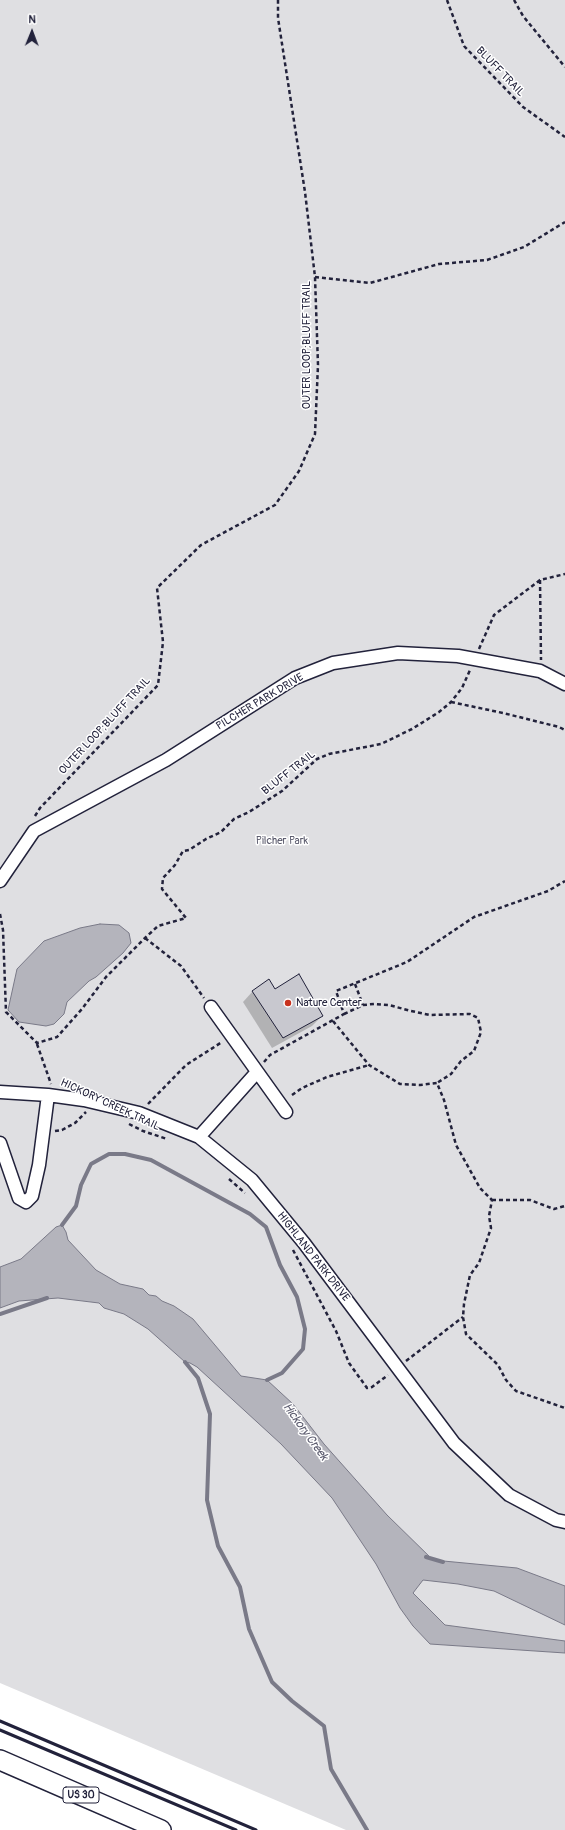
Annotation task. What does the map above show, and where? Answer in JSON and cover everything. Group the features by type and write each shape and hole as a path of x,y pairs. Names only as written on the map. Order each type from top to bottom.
{"main road":[{"name":"US 30","path":"0,1760 161,1830"}],"street":[{"name":"PILCHER PARK DRIVE","path":"0,881 34,831 166,760 295,678 333,663 398,653 458,656 540,670 565,684"},
{"path":"211,1007 286,1112"},
{"path":"199,1136 257,1072"},
{"path":"0,1143 19,1198 26,1202 32,1196 39,1165 50,1091"},
{"name":"HIGHLAND PARK DRIVE","path":"0,1092 50,1091 139,1113 199,1136 252,1180 304,1243 454,1443 509,1495 556,1520 565,1522"}],"path":[{"name":"OUTER LOOP;BLUFF TRAIL","path":"32,820 40,808 158,685 163,642 157,588 200,545 276,505 299,471 315,434 318,365 315,277 305,192 278,18 278,0"},
{"name":"BLUFF TRAIL","path":"447,0 464,46 523,107 565,138"},
{"path":"514,0 523,16 565,67"},
{"path":"315,277 370,283 439,264 487,260 524,247 565,222"},
{"name":"BLUFF TRAIL","path":"145,938 158,926 186,918 162,889 163,878 175,865 183,851 189,850 206,839 221,832 234,819 249,812 282,791 317,759 329,754 381,744 412,729 439,712 451,702 462,688 494,615 540,580 565,574"},
{"path":"540,580 540,670"},
{"path":"451,702 503,713 559,727 565,730"},
{"path":"344,1014 336,991 407,962 474,917 548,892 565,881"},
{"path":"0,914 4,930 6,1012 36,1043 57,1037 82,1009 106,977 145,938 181,966 211,1007"},
{"path":"354,984 363,1005"},
{"path":"257,1072 270,1055 332,1020 363,1005 389,1005 411,1012 430,1015 470,1014 478,1018 481,1032 474,1051 461,1061 451,1074 437,1083 420,1085 400,1084 369,1065 332,1020"},
{"path":"139,1113 186,1065 231,1036"},
{"name":"HICKORY CREEK TRAIL","path":"36,1043 50,1091"},
{"path":"292,1095 302,1088 327,1077 369,1065"},
{"path":"437,1083 444,1100 456,1145 480,1188 492,1200 530,1200 554,1209 565,1206"},
{"path":"43,1133 62,1130 75,1123 94,1103"},
{"name":"HICKORY CREEK TRAIL","path":"124,1121 143,1131 170,1140"},
{"path":"227,1177 251,1198"},
{"path":"492,1200 489,1216 491,1228 479,1263 470,1275 464,1304 463,1317 466,1334 498,1365 506,1380 516,1392 565,1408"},
{"path":"291,1247 336,1331 349,1363 367,1388 372,1388 463,1317"}],"green space":[{"name":"Pilcher Park","path":"0,0 565,0 565,1830 346,1830 0,1683"}],"water":[{"path":"100,924 119,925 129,933 131,943 123,953 96,977 89,981 67,1002 64,1014 54,1024 46,1026 19,1022 8,1010 17,969 44,941 80,928"},
{"path":"62,1225 68,1240 96,1270 120,1284 143,1289 149,1295 156,1296 162,1301 174,1306 193,1319 241,1376 267,1380 293,1404 324,1444 387,1515 433,1560 517,1568 565,1586 565,1625 494,1591 458,1584 423,1580 413,1593 445,1625 565,1641 565,1653 430,1644 413,1626 400,1608 376,1564 332,1498 281,1444 197,1367 185,1362 148,1329 124,1314 104,1308 99,1303 58,1298 19,1301 0,1308 0,1267 21,1259 56,1227"}],"building":[{"name":"Nature Center","path":"299,974 323,1016 283,1038 252,991 269,979 275,989"}],"waterway":[{"path":"62,1225 76,1206 81,1185 91,1164 109,1154 125,1154 151,1160 250,1214 266,1227 280,1265 297,1297 305,1329 303,1349 282,1373 267,1380"},
{"name":"Hickory Creek","path":"0,1314 47,1298"},
{"path":"185,1362 198,1378 210,1414 207,1500 218,1546 240,1587 249,1629 272,1682 292,1701 324,1726 331,1769 367,1830"},
{"name":"Hickory Creek","path":"426,1557 443,1562"}],"railway":[{"path":"0,1721 256,1830"},
{"path":"0,1730 236,1830"}],"place":[{"name":"Nature Center","path":"288,1003"}]}
